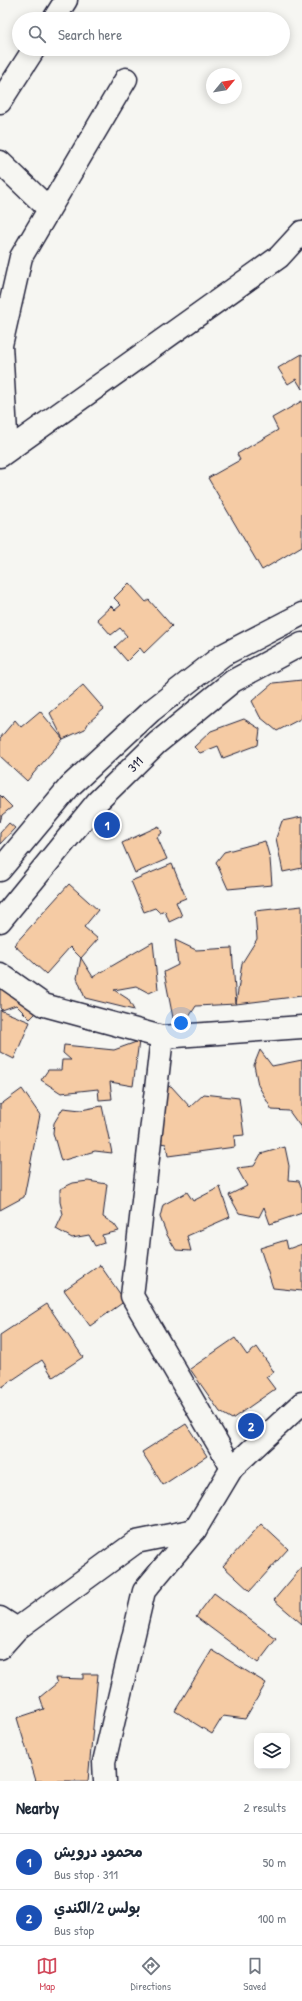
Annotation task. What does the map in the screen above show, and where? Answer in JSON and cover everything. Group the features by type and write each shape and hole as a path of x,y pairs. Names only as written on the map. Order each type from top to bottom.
{"street":[{"path":"58,12 66,0"},
{"path":"0,102 30,56"},
{"path":"3,454 1,345 21,257 126,79"},
{"path":"0,162 49,209"},
{"path":"3,454 279,257 302,232"},
{"path":"0,870 70,786 151,711 223,655 302,614"},
{"name":"311","path":"0,921 98,801 157,743 233,681 302,644"},
{"path":"0,974 44,1005 162,1037 302,1027"},
{"path":"162,1037 132,1296 232,1468"},
{"path":"105,1781 104,1762 144,1591 195,1530 232,1468 302,1403"},
{"path":"0,1648 8,1624 136,1542 195,1530"}],"building":[{"path":"302,354 302,389 296,379 288,384 278,368"},
{"path":"302,401 302,546 262,570 208,478 240,460 237,454 278,430 272,418"},
{"path":"129,583 146,602 149,600 172,626 144,653 140,648 127,661 115,647 127,636 120,628 111,635 97,619 111,606 115,610 121,605 114,598"},
{"path":"302,680 302,718 277,731 260,717 252,701 273,683"},
{"path":"83,685 104,709 89,722 85,729 63,739 50,713"},
{"path":"40,711 63,739 27,781 0,756 0,738 15,720 21,727"},
{"path":"244,719 260,729 258,745 223,758 218,746 200,753 194,747 211,731"},
{"path":"0,795 12,807 2,815 0,822"},
{"path":"302,817 302,868 283,872 276,838 282,821"},
{"path":"9,823 15,828 0,844 0,833"},
{"path":"159,826 162,833 157,837 167,859 135,873 122,843"},
{"path":"265,841 270,859 272,885 228,889 216,862 224,852"},
{"path":"172,864 186,898 176,902 182,916 169,922 165,911 160,913 155,908 144,912 131,881"},
{"path":"69,884 98,910 84,927 98,939 81,958 70,947 46,974 14,945"},
{"path":"302,906 302,996 236,1004 242,963 257,939 255,911"},
{"path":"175,940 196,950 232,948 236,1004 196,1006 187,1020 174,1023 164,972 178,965"},
{"path":"153,942 158,989 149,993 136,986 114,990 128,999 134,1010 85,998 77,978 81,958 93,977"},
{"path":"0,985 40,1009 30,1019 16,1005 2,1010 0,1008"},
{"path":"0,1010 30,1022 14,1059 0,1052"},
{"path":"139,1041 133,1086 110,1082 112,1099 99,1100 98,1089 61,1093 41,1080 48,1070 61,1070 62,1060 71,1060 63,1053 64,1045 114,1050"},
{"path":"260,1050 272,1066 302,1060 302,1129 289,1111 272,1110 258,1085 254,1065"},
{"path":"171,1086 190,1107 204,1094 239,1098 244,1135 234,1136 235,1147 168,1156 166,1144 155,1142 162,1089"},
{"path":"22,1089 40,1115 24,1197 0,1210 0,1105"},
{"path":"102,1106 112,1153 95,1151 61,1161 53,1133 54,1123 63,1108 81,1110"},
{"path":"285,1147 289,1166 288,1180 299,1181 302,1189 302,1213 270,1224 264,1207 259,1217 239,1213 229,1195 247,1186 237,1168 254,1166 261,1154"},
{"path":"88,1181 107,1184 103,1217 114,1224 119,1231 102,1235 104,1243 95,1246 89,1235 72,1238 56,1229 63,1214 60,1202 60,1189 73,1183"},
{"path":"220,1187 230,1217 187,1236 191,1251 176,1250 167,1235 160,1217 163,1205 187,1192 193,1201"},
{"path":"286,1240 288,1249 302,1244 302,1291 273,1288 260,1248"},
{"path":"100,1265 125,1301 90,1326 64,1290"},
{"path":"47,1304 83,1357 53,1377 42,1360 2,1387 0,1383 0,1335"},
{"path":"235,1338 247,1355 257,1347 274,1372 266,1377 275,1389 232,1419 220,1412 190,1369"},
{"path":"186,1424 207,1456 163,1485 142,1452"},
{"path":"261,1524 288,1549 250,1591 223,1566"},
{"path":"302,1567 302,1624 274,1600"},
{"path":"214,1593 276,1639 258,1663 196,1617"},
{"path":"212,1650 266,1683 245,1719 223,1716 212,1734 175,1711"},
{"path":"83,1674 98,1674 88,1781 36,1781 17,1718 44,1709 40,1697 57,1683 55,1678 83,1679"}],"place":[{"name":"محمود درويش","path":"107,825"},
{"name":"بولس 2/الكندي","path":"251,1426"}]}
